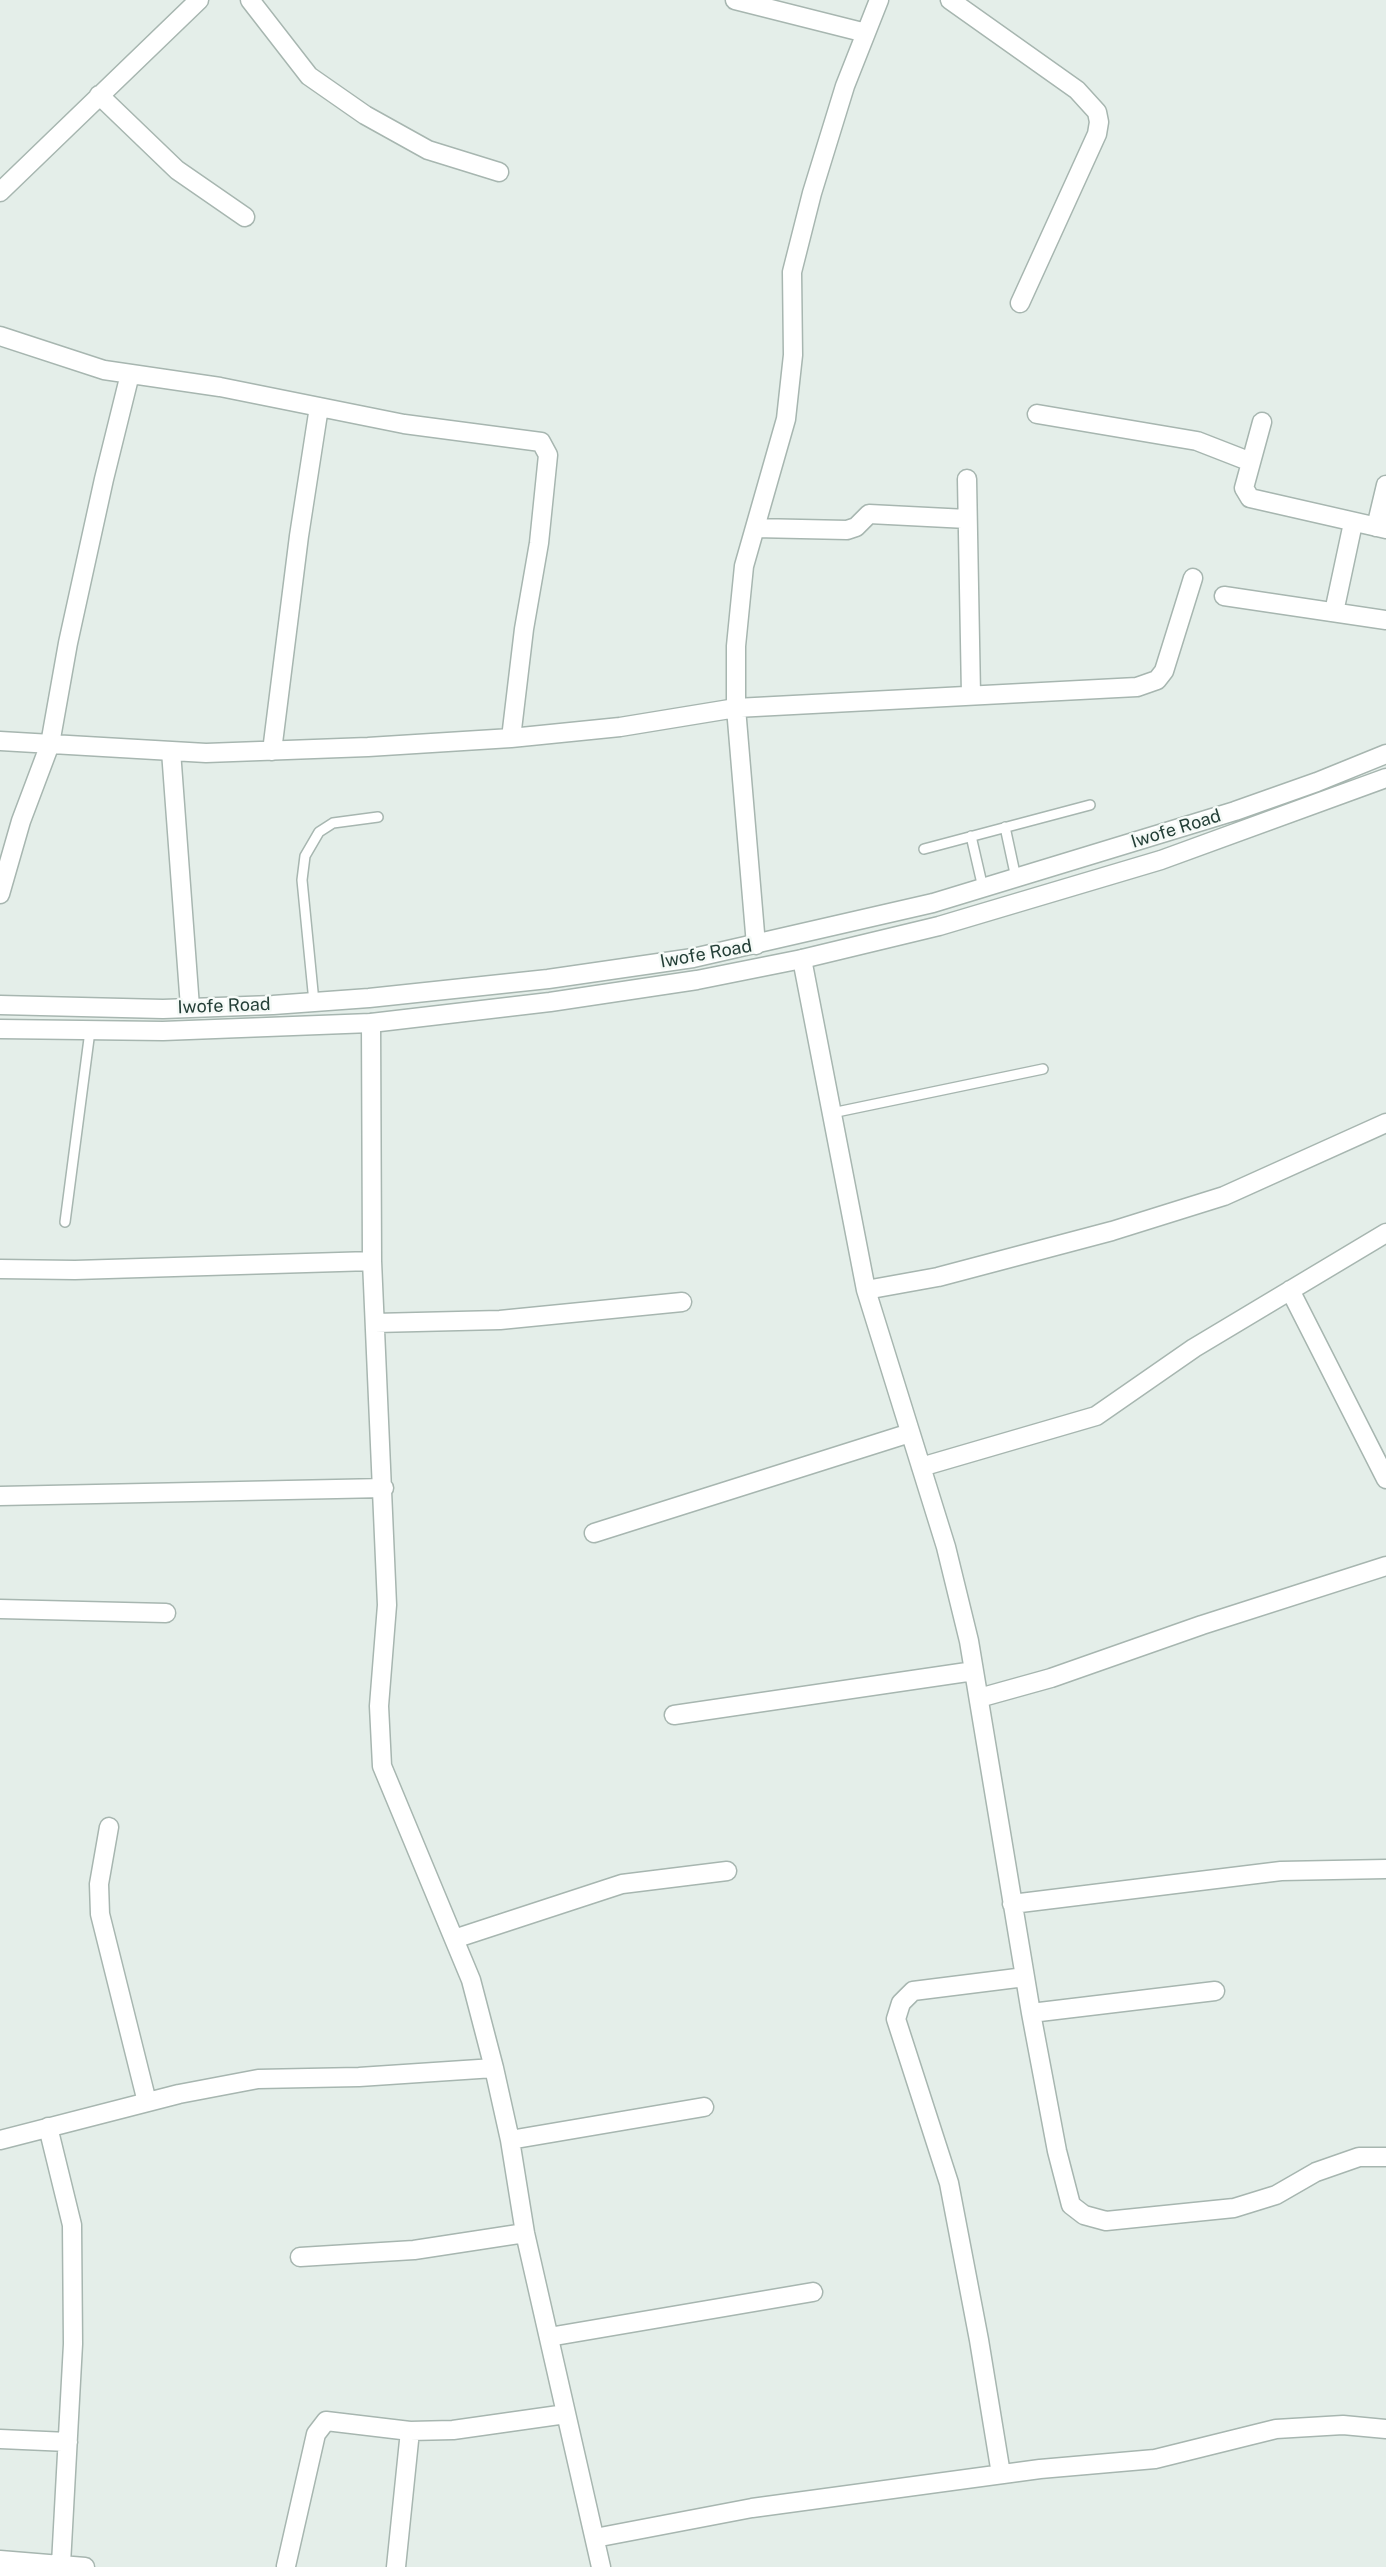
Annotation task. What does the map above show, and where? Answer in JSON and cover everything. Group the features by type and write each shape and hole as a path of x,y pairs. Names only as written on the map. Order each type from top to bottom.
{"street":[{"path":"0,192 199,0"},
{"path":"250,0 309,76 364,115 428,150 499,172"},
{"path":"735,0 866,33"},
{"path":"756,945 736,708 736,646 744,566 786,419 793,355 792,272 812,193 838,107 879,0"},
{"path":"950,0 1077,90 1097,112 1100,122 1097,134 1020,303"},
{"path":"99,95 177,170 245,217"},
{"path":"0,336 104,370 220,387 404,424 541,442 548,455 539,543 524,629 511,738"},
{"path":"0,894 21,821 50,744 68,643 130,374"},
{"path":"272,751 299,536 319,407"},
{"path":"1037,414 1197,441 1251,462"},
{"path":"1262,422 1244,488 1250,498 1381,528 1386,484"},
{"path":"967,479 971,695"},
{"path":"755,528 847,530 856,527 869,514 967,519"},
{"path":"1334,612 1353,523"},
{"path":"0,741 206,753 272,751 511,738 620,727 736,708 1137,687 1157,680 1169,656 1193,578"},
{"path":"1224,596 1386,620"},
{"path":"171,751 190,1007"},
{"name":"Iwofe Road","path":"0,1005 163,1009 314,1002 548,979 693,958 933,903 1235,811 1317,782 1386,754"},
{"name":"Iwofe Road","path":"0,1029 176,1030 371,1023 550,1002 697,980 939,927 1161,860 1386,778"},
{"path":"802,958 866,1290 948,1558 974,1671 1031,2013 1057,2151 1071,2205 1084,2215 1106,2221 1234,2208 1276,2195 1316,2172 1359,2157 1386,2157"},
{"path":"371,1023 372,1261 384,1488 387,1605 379,1707 382,1766 471,1980 510,2140 525,2233 601,2567"},
{"path":"866,1290 938,1277 1112,1231 1213,1200 1351,1141 1386,1123"},
{"path":"921,1467 1096,1416 1194,1348 1386,1233"},
{"path":"0,1269 75,1270 372,1261"},
{"path":"1290,1290 1386,1479"},
{"path":"375,1323 500,1320 682,1302"},
{"path":"594,1533 910,1433"},
{"path":"0,1496 384,1488"},
{"path":"979,1698 1051,1678 1202,1625 1386,1566"},
{"path":"0,1609 166,1613"},
{"path":"674,1715 974,1671"},
{"path":"109,1827 99,1884 100,1914 147,2102"},
{"path":"1012,1904 1281,1870 1386,1869"},
{"path":"454,1939 622,1884 727,1870"},
{"path":"1001,2474 949,2183 896,2019 901,2002 913,1990 1025,1977"},
{"path":"1031,2013 1215,1991"},
{"path":"0,2140 147,2102 258,2079 359,2077 494,2068"},
{"path":"510,2140 704,2107"},
{"path":"48,2127 72,2225 73,2344 61,2564"},
{"path":"300,2257 414,2250 525,2233"},
{"path":"549,2337 813,2292"},
{"path":"286,2566 316,2434 326,2421 410,2431 453,2430 566,2414"},
{"path":"595,2538 752,2508 1001,2474 1155,2459 1276,2429 1342,2426 1386,2429"},
{"path":"396,2567 410,2431"},
{"path":"0,2439 69,2442"},
{"path":"0,2560 85,2567"}],"lane":[{"path":"924,849 1090,805"},
{"path":"314,1002 302,880 305,856 319,832 333,823 378,817"},
{"path":"1005,827 1016,878"},
{"path":"971,836 983,888"},
{"path":"64,1221 90,1031"},
{"path":"832,1113 1043,1069"}]}
